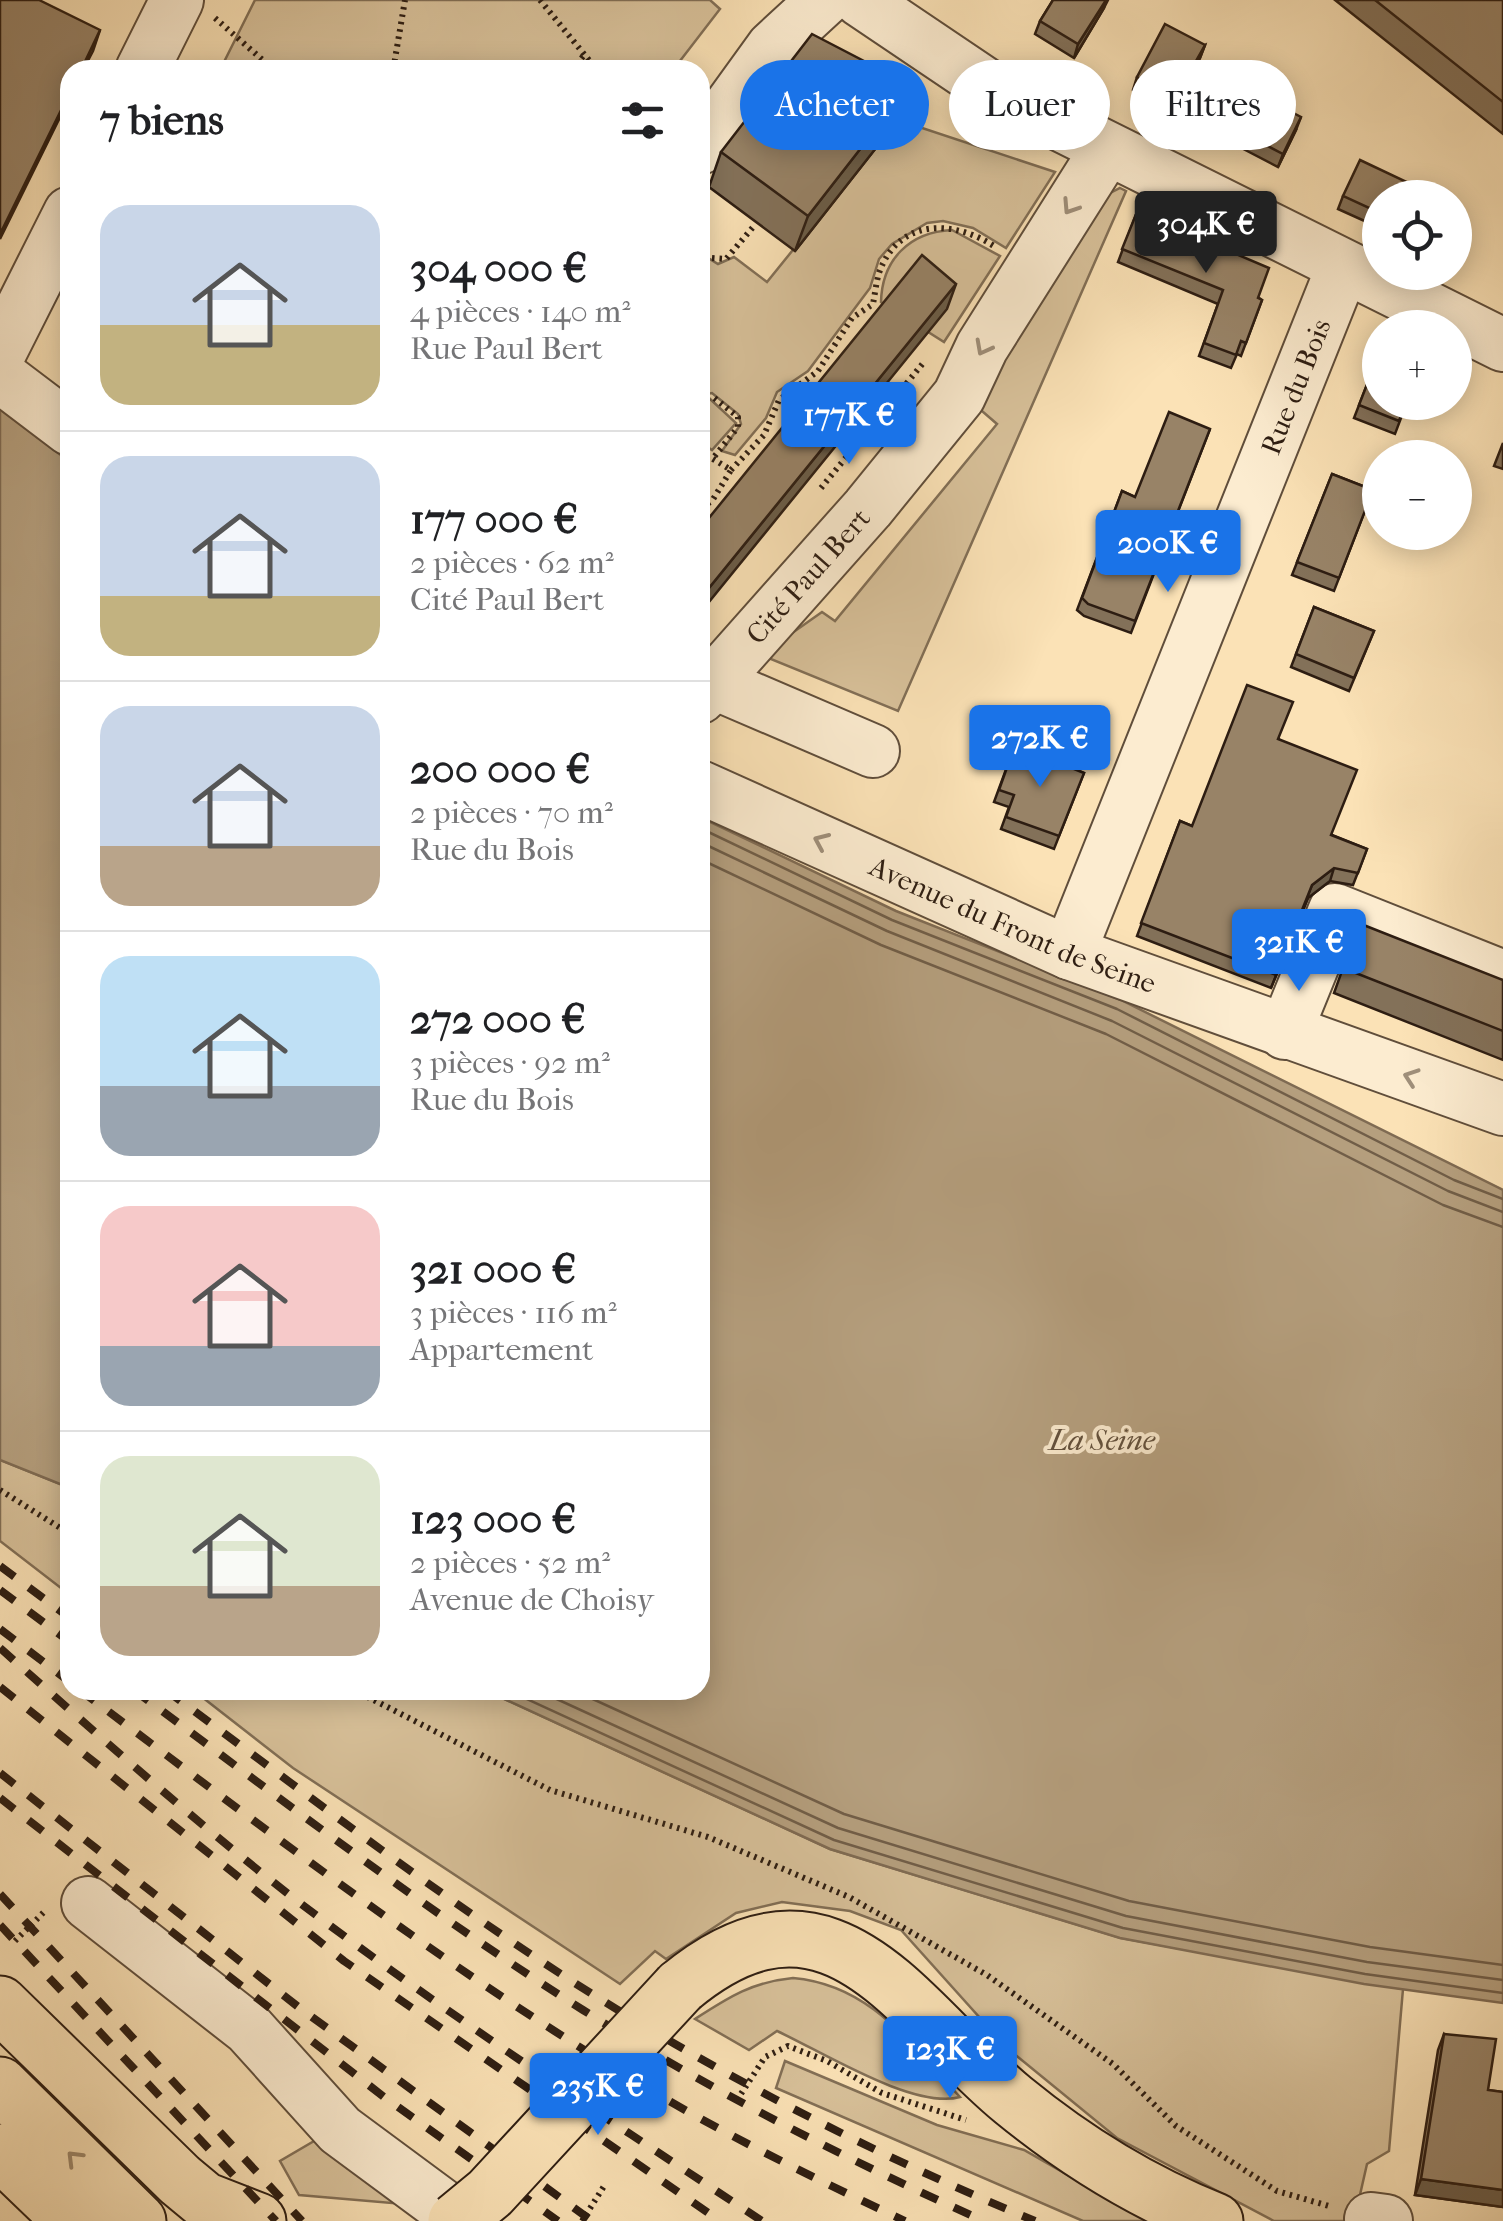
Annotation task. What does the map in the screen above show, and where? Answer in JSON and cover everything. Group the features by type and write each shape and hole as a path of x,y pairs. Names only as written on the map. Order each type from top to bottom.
{"main road":[{"path":"459,2221 490,2193 680,1987 718,1959 760,1943 806,1941 854,1955 892,1981 1010,2097 1104,2166 1216,2221"},
{"path":"0,2004 204,2200 258,2221"},
{"path":"0,2085 138,2221"},
{"path":"0,2152 72,2221"}],"street":[{"path":"710,134 773,47 824,0"},
{"path":"860,0 949,60"},
{"path":"150,60 194,7"},
{"name":"Cité Paul Bert","path":"710,687 868,508 959,396 982,347 1106,150"},
{"path":"1109,150 1503,345"},
{"path":"0,352 60,233"},
{"name":"Rue du Bois","path":"1069,954 1342,267"},
{"path":"0,376 60,421"},
{"path":"710,688 731,690 874,751"},
{"name":"Avenue du Front de Seine","path":"710,792 1069,954 1503,1109"},
{"path":"1286,1033 1334,910 1503,977"},
{"path":"88,1903 249,2029 340,2130 459,2221"}],"path":[{"path":"395,60 406,0"},
{"path":"540,0 588,60"},
{"path":"194,7 261,60"},
{"path":"580,60 584,54"},
{"path":"710,256 726,259 754,226"},
{"path":"723,510 712,502 732,470 764,435 779,400 818,372 840,332 872,304 885,261 917,232 937,226 957,227 1006,254"},
{"path":"872,304 882,312"},
{"path":"818,372 827,380"},
{"path":"710,397 738,417 738,427 714,457"},
{"path":"764,435 775,444"},
{"path":"710,455 732,470"},
{"path":"0,1490 60,1528"},
{"path":"736,2100 765,2057 788,2046 827,2061 882,2092 964,2120 991,2122 1010,2097"},
{"path":"582,2221 606,2182"}],"shaded area":[{"path":"255,0 710,0 720,9 681,60 225,60"},
{"path":"929,130 949,137 949,150 989,150 1055,172 1006,248 973,228 943,221 927,223 892,244 879,259 870,288 808,371 777,392 766,418 735,455 722,451 741,424 738,414 710,393 710,259 718,264 734,257 767,282 874,150 929,150"},
{"path":"1120,188 1126,191 898,711 761,655 822,612 835,621 997,424 975,405 1087,205"},
{"path":"952,230 1000,256 944,342 881,302 886,273 901,251 923,236"},
{"path":"710,399 736,423 710,449"},
{"path":"0,1460 60,1484 60,1587 0,1541"},
{"path":"206,1700 507,1700 830,1849 1121,1938 1403,1989 1389,2151 1367,2164 1354,2221 1274,2221 1117,2138 1007,2048 901,1930 850,1911 782,1902 736,1913 666,1959 655,1951 620,1984 293,1768"},
{"path":"793,1978 820,1983 867,2004 905,2037 960,2097 941,2099 893,2087 777,2031 749,2050 695,2019 741,1992"},
{"path":"785,2061 937,2125 1024,2150 1148,2221 1083,2221 776,2088"},
{"path":"321,2137 403,2204 299,2195 280,2161"}],"water":[{"path":"0,409 60,454 60,1484 0,1460"},
{"name":"La Seine","path":"710,822 896,911 1121,1000 1503,1190 1503,2003 1364,1984 1120,1938 830,1849 507,1700 710,1700"}],"building":[{"path":"0,0 39,0 100,30 86,60 60,60 60,112 0,234"},
{"path":"1053,0 1106,0 1078,44 1040,21"},
{"path":"1375,0 1503,0 1503,102"},
{"path":"1165,24 1205,45 1197,60 1146,60"},
{"path":"812,34 862,60 792,60"},
{"path":"740,127 740,150 859,150 808,216 721,152"},
{"path":"1360,160 1402,180 1362,180 1362,205 1343,196"},
{"path":"1137,212 1269,268 1246,343 1241,341 1236,355 1204,343 1223,290 1122,249"},
{"path":"922,255 956,284 710,587 710,517"},
{"path":"1169,412 1210,429 1135,621 1088,604 1082,598 1122,491 1135,497"},
{"path":"1332,474 1362,486 1362,518 1339,578 1297,562"},
{"path":"1314,607 1374,631 1354,678 1296,654"},
{"path":"1247,685 1293,702 1278,739 1357,770 1331,835 1367,849 1358,873 1334,868 1312,885 1276,975 1141,923 1180,821 1192,826"},
{"path":"1015,745 1084,773 1059,836 1006,817 1014,795 999,790"},
{"path":"1361,924 1503,980 1503,1031 1343,968"},
{"path":"1444,2034 1496,2039 1488,2090 1503,2092 1503,2190 1421,2179"}],"railway":[{"path":"0,1566 60,1611"},
{"path":"0,1590 60,1635"},
{"path":"0,1629 60,1674"},
{"path":"0,1648 185,1810 300,1903 471,2026 762,2221"},
{"path":"0,1687 344,1961 720,2221"},
{"path":"93,1700 353,1894 493,1991 702,2120 905,2221"},
{"path":"147,1700 412,1895 583,2010 780,2123 984,2221"},
{"path":"180,1700 416,1875 609,2004 807,2116 1035,2221"},
{"path":"0,1773 301,2009 592,2221"},
{"path":"0,1798 384,2097 558,2221"},
{"path":"0,1894 302,2221"},
{"path":"0,1925 276,2221"}]}
